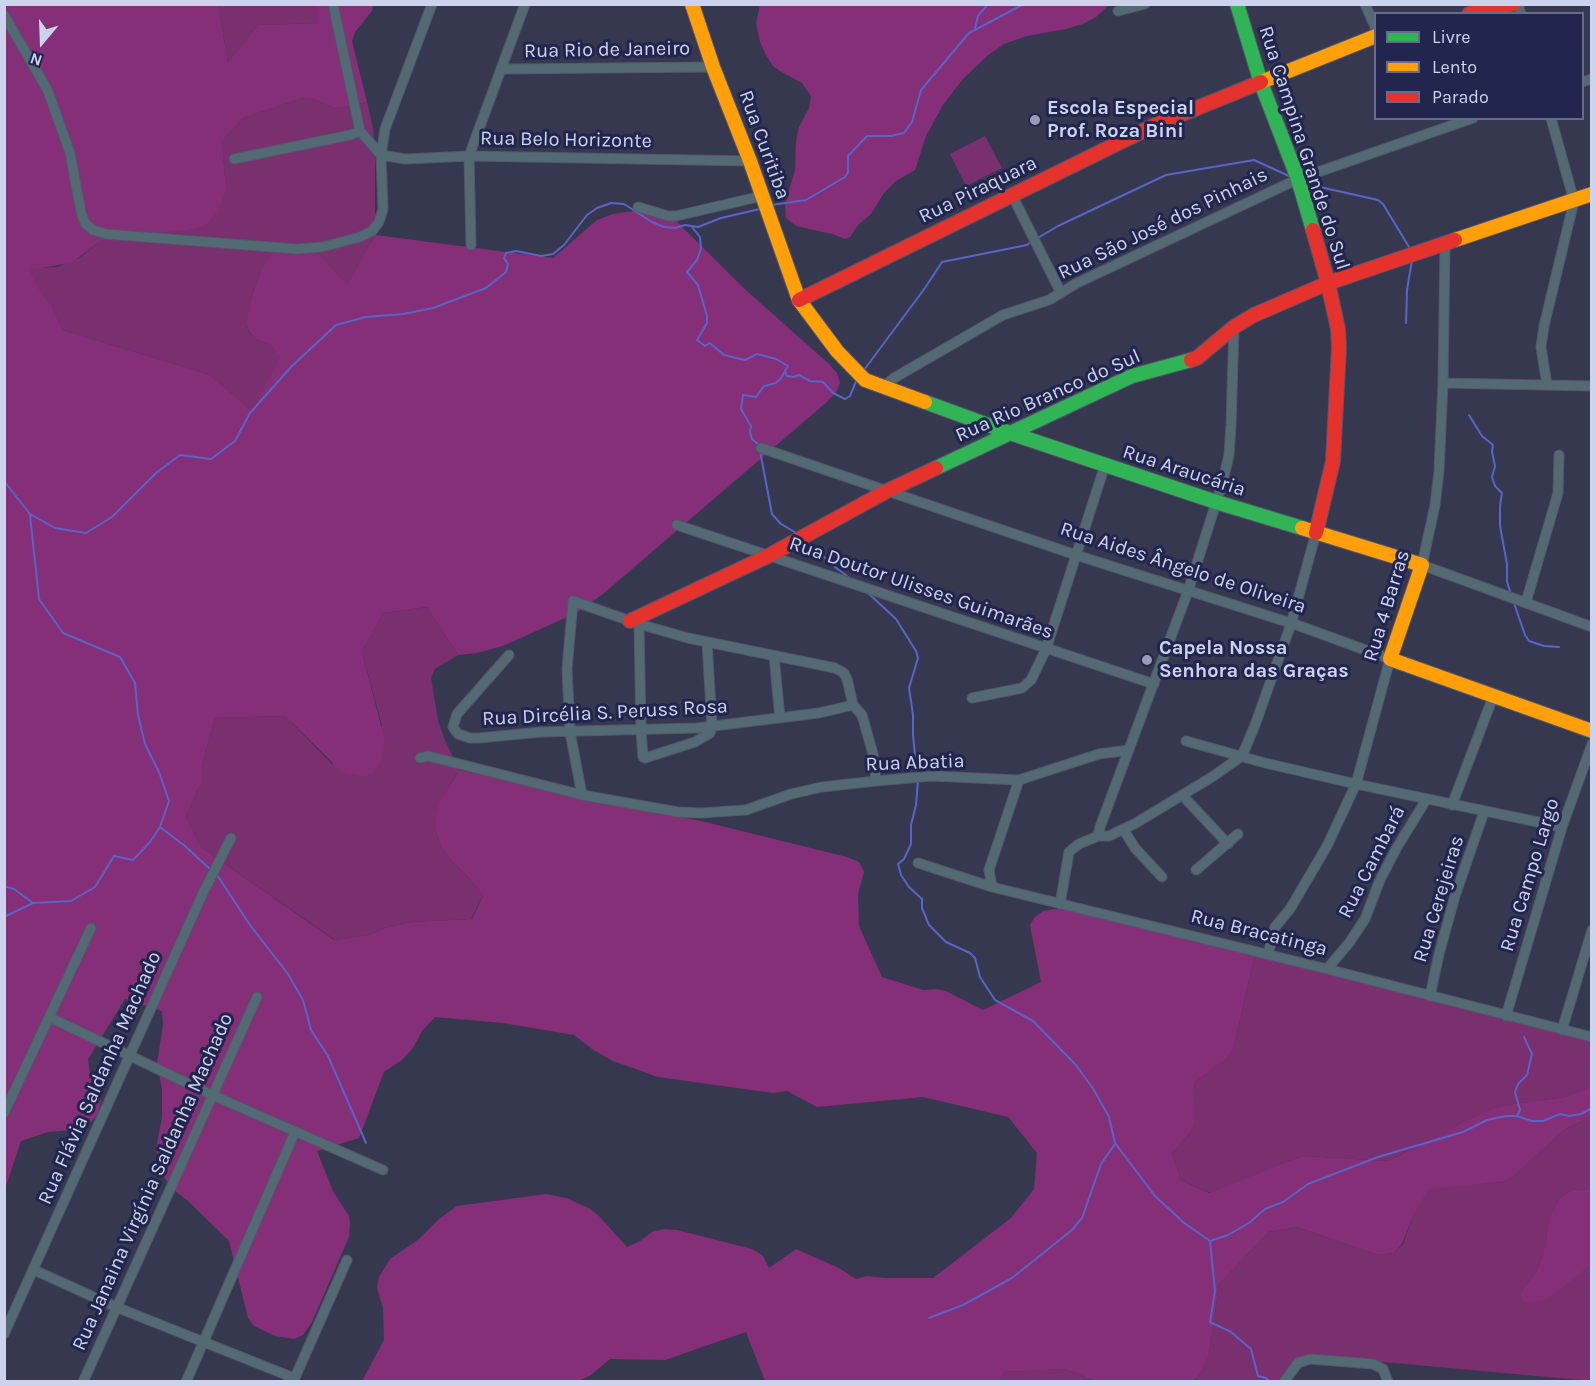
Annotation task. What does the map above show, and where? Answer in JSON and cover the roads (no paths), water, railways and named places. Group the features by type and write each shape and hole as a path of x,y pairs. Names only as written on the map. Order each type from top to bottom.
{"street":[{"path":"333,4 360,131 381,155"},
{"path":"4,15 48,91 70,153 81,212 85,223 93,230 106,234 297,249 322,247 360,237 372,231 379,222 382,209 381,155 385,129 432,4"},
{"path":"471,246 469,156 525,4"},
{"name":"Rua Curitiba","path":"692,4 799,300"},
{"path":"1118,11 1144,4"},
{"name":"Rua Campina Grande do Sul","path":"1237,4 1261,83 1298,179 1328,283 1338,330 1339,347 1333,461 1328,489 1291,624 1256,725 1242,756"},
{"path":"1365,4 1374,24"},
{"path":"1476,12 1513,4"},
{"name":"Rua Piraquara","path":"799,300 1153,126 1374,37"},
{"name":"Rua Rio de Janeiro","path":"502,69 713,67"},
{"name":"Rua São José dos Pinhais","path":"882,388 894,378 1003,315 1049,300 1077,283 1298,179 1467,120"},
{"path":"1547,385 1541,346 1574,201 1552,120"},
{"path":"234,159 360,131"},
{"name":"Rua Belo Horizonte","path":"381,155 405,159 469,156 750,161"},
{"path":"1012,195 1061,293"},
{"name":"Rua Rio Branco do Sul","path":"635,622 768,556 887,491 1010,433 1132,376 1197,358 1234,327 1254,315 1328,283 1592,195"},
{"path":"638,207 668,216 676,216 762,196"},
{"name":"Rua 4 Barras","path":"1268,954 1275,927 1290,909 1327,846 1356,784 1389,659 1422,566 1435,505 1439,471 1443,383 1444,243"},
{"name":"Rua Araucária","path":"799,300 837,351 865,380 882,388 1215,502 1422,566 1592,627"},
{"path":"1098,836 1188,591 1215,502 1224,481 1229,455 1234,327"},
{"path":"1443,383 1592,386"},
{"name":"Rua Aides Ângelo de Oliveira","path":"761,448 1076,555 1291,624 1592,731"},
{"path":"1526,602 1558,494 1559,455"},
{"path":"972,698 1022,688 1031,680 1046,649 1105,465"},
{"name":"Rua Doutor Ulisses Guimarães","path":"676,525 1154,684"},
{"path":"420,758 428,756 582,795 570,732 567,669 573,601 635,622 707,642 835,668 844,673 853,705 862,715 873,754 876,781"},
{"path":"635,622 643,757 648,758 695,742 710,733 712,726 707,642"},
{"name":"Rua Dircélia S. Peruss Rosa","path":"509,655 457,714 453,727 458,734 479,738 712,726 819,713 853,705"},
{"path":"774,656 780,718"},
{"path":"1452,806 1493,697"},
{"path":"1186,741 1452,806 1562,827"},
{"name":"Rua Campo Largo","path":"1506,1016 1562,827 1592,744"},
{"name":"Rua Abatia","path":"582,795 678,812 746,810 791,794 822,787 876,781 932,776 1019,780 1099,754 1129,750"},
{"path":"1060,904 1069,852 1079,844 1098,836 1109,836 1123,829 1182,795 1242,756"},
{"path":"992,887 989,870 1019,780"},
{"path":"1182,795 1228,844"},
{"name":"Rua Cambará","path":"1327,969 1365,919 1380,880 1426,800"},
{"name":"Rua Cerejeiras","path":"1430,996 1455,896 1484,812"},
{"path":"1123,829 1135,848 1162,877"},
{"path":"1196,870 1238,834"},
{"name":"Rua Flávia Saldanha Machado","path":"4,1334 202,893 231,838"},
{"name":"Rua Bracatinga","path":"918,863 992,887 1268,954 1592,1037"},
{"path":"4,1113 91,928"},
{"path":"1562,1030 1592,930"},
{"name":"Rua Janaina Virgínia Saldanha Machado","path":"83,1382 257,997"},
{"path":"50,1017 212,1095 383,1170"},
{"path":"186,1382 295,1132"},
{"path":"34,1270 116,1307 293,1380 347,1260"},
{"path":"1284,1382 1299,1363 1310,1359 1374,1364 1383,1369 1388,1382"}],"waterway":[{"path":"975,28 978,16 988,4"},
{"path":"771,205 806,200 845,177 848,172 848,156 867,136 891,136 904,133 912,122 921,90 969,33 1024,4"},
{"path":"1036,239 1058,226 1166,175 1254,160 1289,176"},
{"path":"1311,185 1378,200 1383,204 1409,247"},
{"path":"4,481 30,514 55,528 86,533 112,517 156,473 180,455 211,459 235,441 250,413 291,367 336,325 366,317 403,314 433,308 486,288 506,272 508,264 504,258 506,253 516,251 541,256 553,254 564,245 587,215 611,203 624,204 652,222 664,227 675,228 685,225 698,227 721,218 760,209"},
{"path":"692,227 700,237 701,249 697,260 687,272 698,285 707,316 707,323 697,340 705,346 710,343 724,355 745,360 757,354 776,359 788,366 776,383 764,386 756,397 743,395 741,409 751,426 752,439 759,445"},
{"path":"864,370 942,262 1027,245 1031,242"},
{"path":"1406,323 1407,290 1412,260"},
{"path":"785,372 787,376 799,375 810,381 823,382 833,393 845,399 850,396 857,379"},
{"path":"1469,415 1482,436 1493,445 1495,466 1492,477 1495,486 1502,493 1500,526 1507,564 1507,582 1511,594"},
{"path":"760,451 772,514 781,524 798,534"},
{"path":"4,917 33,903 71,901 95,887 114,856 133,860 150,842 160,827 169,801 159,772 145,744 138,715 135,683 120,657 63,633 39,599 30,515"},
{"path":"805,540 851,579"},
{"path":"867,592 896,619 918,658 909,688 917,775"},
{"path":"1514,603 1529,641 1544,646 1559,647"},
{"path":"918,780 916,805 911,825 911,844 904,859 898,864 901,875 909,887 922,899 922,908 929,925 946,942 970,953 975,958 980,977 995,1000 1033,1021 1076,1065 1094,1090 1109,1117 1115,1143 1155,1196 1183,1222 1210,1241 1215,1291 1210,1322 1231,1332 1251,1349 1258,1376 1270,1382"},
{"path":"160,827 210,869"},
{"path":"217,875 250,925 288,974 303,1000 311,1030 328,1056 366,1143"},
{"path":"4,886 14,889 33,903"},
{"path":"1517,1116 1520,1110 1515,1092 1518,1084 1527,1075 1532,1054 1524,1037"},
{"path":"1210,1241 1228,1235 1249,1223 1265,1209 1283,1202 1308,1184 1378,1157 1463,1132 1487,1120 1517,1116 1532,1121 1543,1121 1560,1114 1569,1116 1581,1114 1592,1108"},
{"path":"929,1318 963,1305 1012,1278 1072,1230 1082,1218 1101,1164 1115,1144"}],"place":[{"name":"Escola Especial Prof. Roza Bini","path":"1035,120"},
{"name":"Capela Nossa Senhora das Graças","path":"1147,660"}]}
